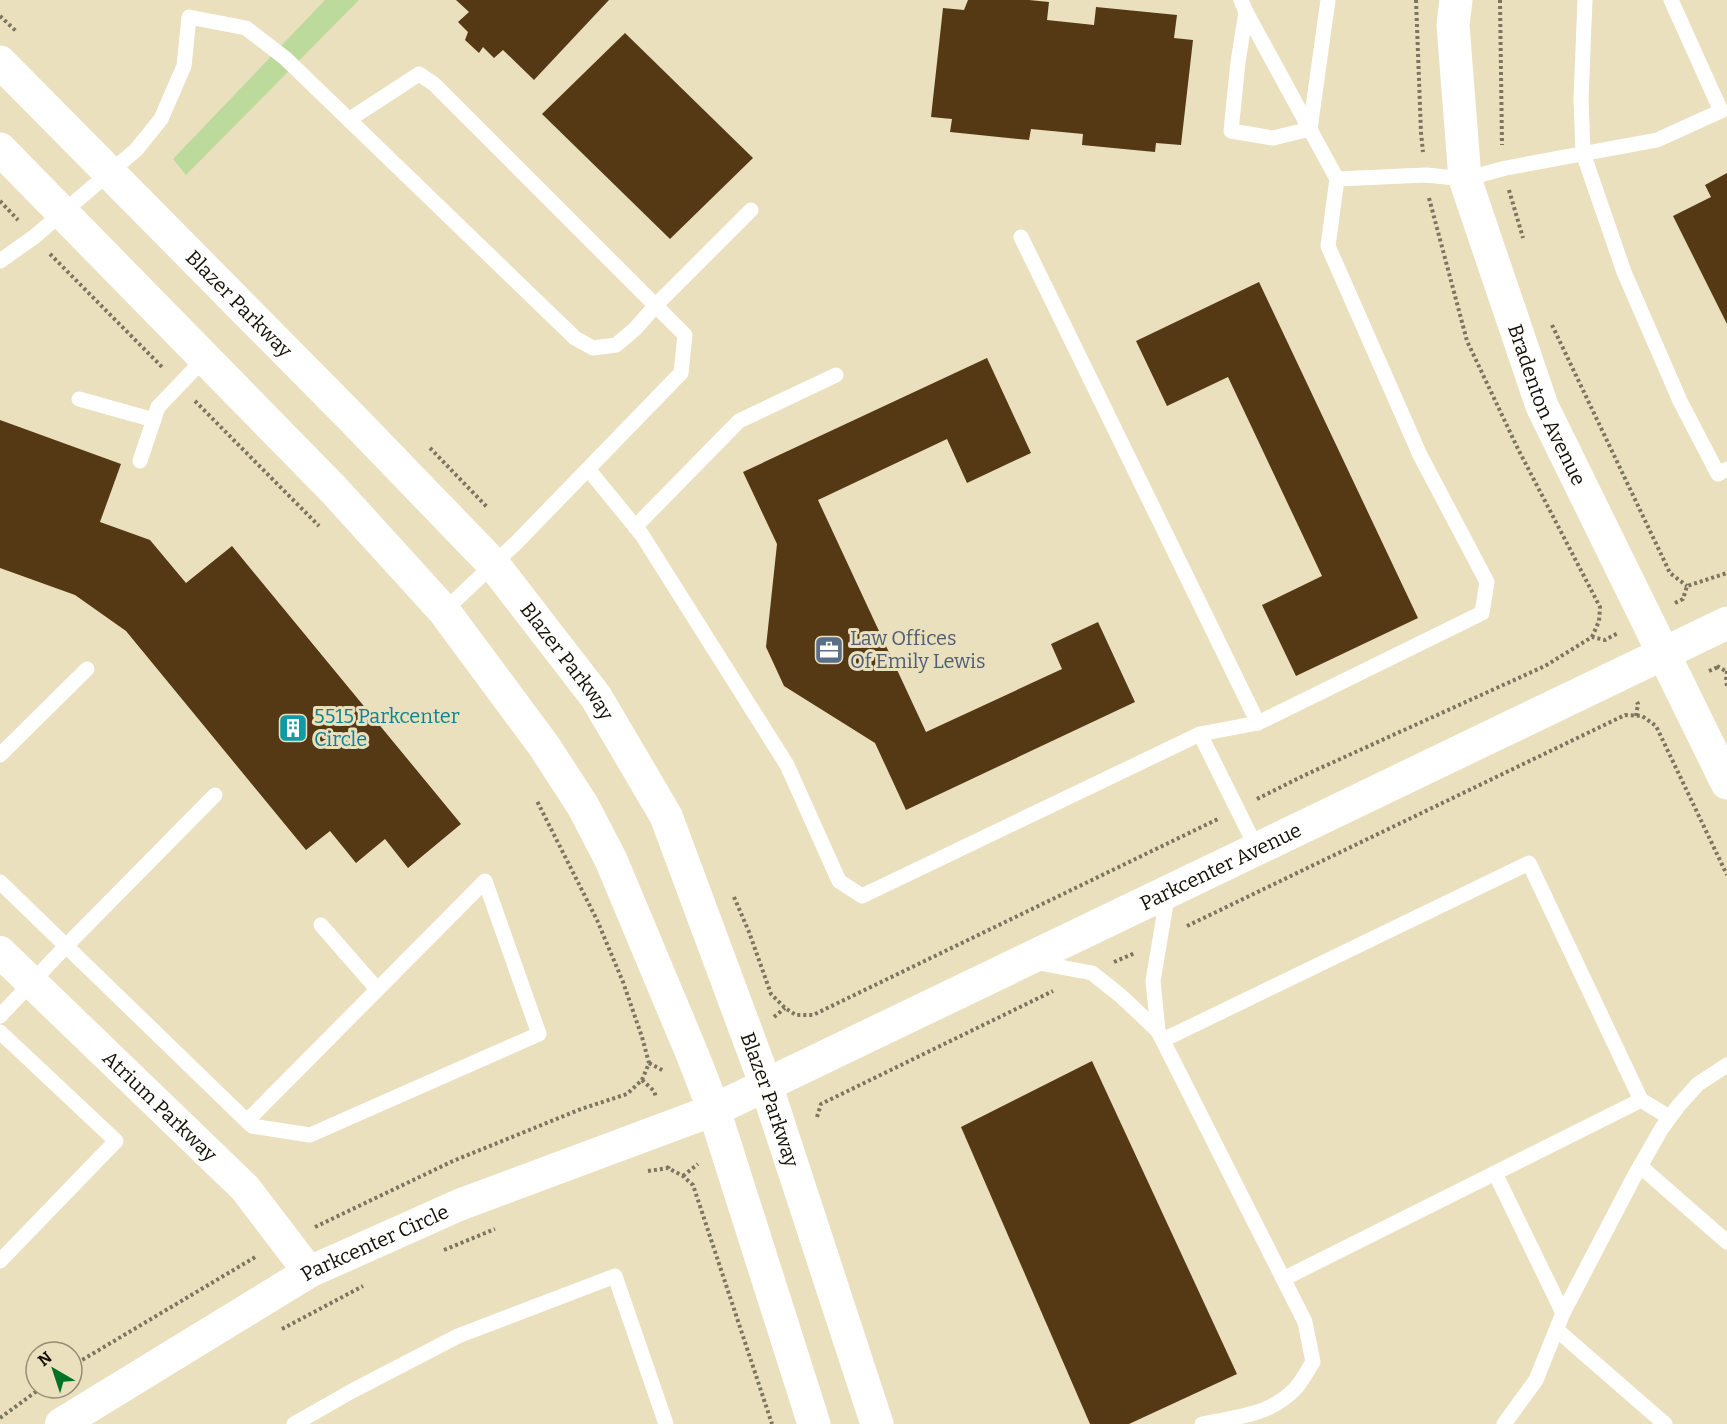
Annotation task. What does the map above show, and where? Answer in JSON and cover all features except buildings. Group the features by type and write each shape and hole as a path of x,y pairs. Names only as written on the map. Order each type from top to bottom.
{"street":[{"name":"Bradenton Avenue","path":"1456,0 1453,25 1466,180 1542,406 1727,783"},
{"name":"Blazer Parkway","path":"0,62 494,565 596,697 666,816 766,1085 877,1424"},
{"path":"0,149 334,490 444,611 544,746 583,806 611,860 714,1110 814,1424"},
{"name":"Parkcenter Avenue","path":"714,1110 1727,623"},
{"name":"Atrium Parkway","path":"0,952 245,1188 309,1272"},
{"name":"Parkcenter Circle","path":"61,1424 309,1272 459,1205 714,1110"}],"lane":[{"path":"1310,129 1328,0"},
{"path":"1585,0 1581,99 1583,153 1624,272 1680,401 1718,474 1727,469"},
{"path":"1337,179 1426,175 1466,180 1506,168 1657,140 1721,111 1671,0"},
{"path":"1244,6 1231,131 1273,138 1310,129"},
{"path":"588,469 635,527 717,651 787,765 839,881 862,896 1200,734 1258,723 1482,613 1487,582 1420,455 1328,246 1337,179 1244,6"},
{"path":"0,261 34,237 136,150 161,119 184,66 189,17 246,28 285,58 575,338 593,348 616,345 635,329 751,210"},
{"path":"350,119 419,74 434,84 685,334 681,373 494,565 444,611"},
{"path":"1021,237 1258,723"},
{"path":"140,461 158,407 205,358"},
{"path":"635,527 739,421 836,375"},
{"path":"79,399 154,420"},
{"path":"0,755 87,669"},
{"path":"1200,734 1257,849"},
{"path":"0,1016 215,795"},
{"path":"1160,1035 1529,863 1641,1100 1669,1118"},
{"path":"0,882 252,1126 310,1135 539,1034 485,881 247,1121"},
{"path":"1160,1035 1153,981 1168,892"},
{"path":"321,926 377,989"},
{"path":"1026,960 1092,973 1121,996 1160,1035 1305,1322 1313,1362 1294,1390 1267,1409 1231,1422 1202,1424"},
{"path":"0,1032 116,1141 0,1261"},
{"path":"1504,1424 1536,1380 1563,1312 1640,1166 1669,1118 1698,1084 1727,1065"},
{"path":"1284,1279 1641,1100"},
{"path":"1640,1166 1727,1242"},
{"path":"1494,1173 1563,1312"},
{"path":"294,1424 458,1336 615,1276 666,1424"},
{"path":"1557,1330 1665,1424"}],"path":[{"path":"1500,0 1501,139 1510,195 1526,248"},
{"path":"0,201 323,530"},
{"path":"1551,323 1670,573 1687,586"},
{"path":"1727,671 1727,686"},
{"path":"817,1118 821,1104 1625,715 1642,716 1656,726 1727,875"},
{"path":"531,792 543,810 597,920 623,982 649,1063 642,1080"},
{"path":"646,1172 668,1168"},
{"path":"683,1176 693,1185 772,1424"},
{"path":"435,1253 497,1228"},
{"path":"278,1332 365,1285"},
{"path":"0,1418 25,1400"}],"green space":[{"path":"325,0 359,0 186,175 173,159"}],"place":[{"name":"Law Offices Of Emily Lewis","path":"829,650"},
{"name":"5515 Parkcenter Circle","path":"293,728"}]}
